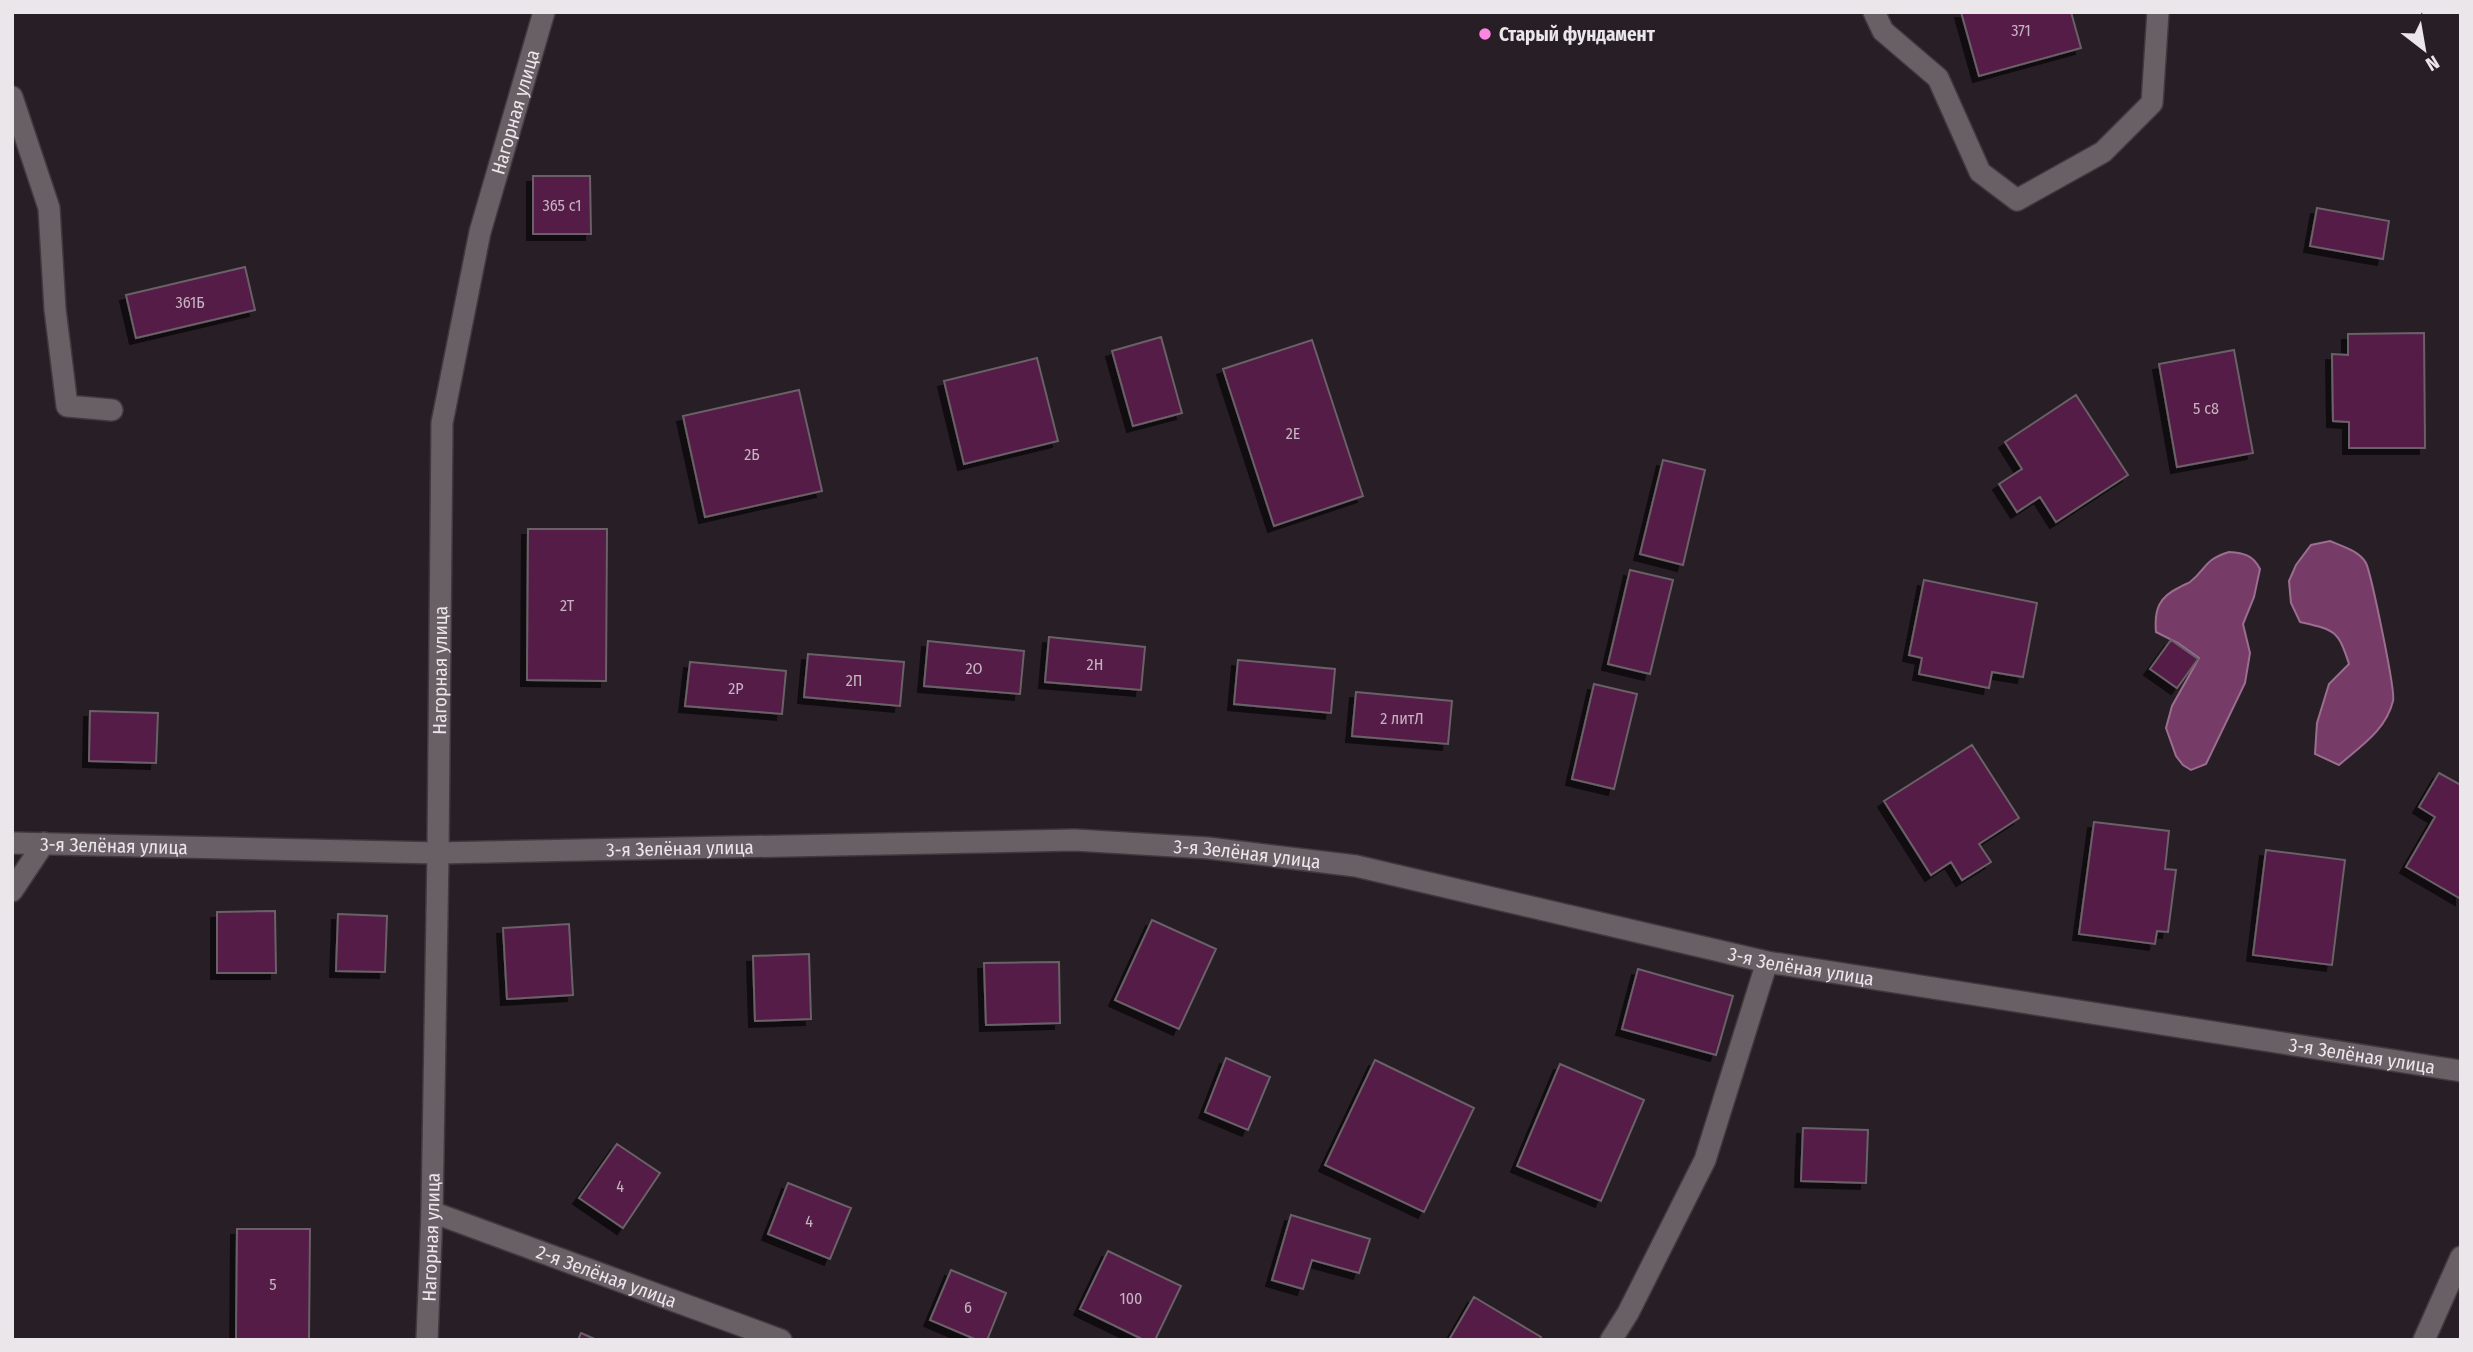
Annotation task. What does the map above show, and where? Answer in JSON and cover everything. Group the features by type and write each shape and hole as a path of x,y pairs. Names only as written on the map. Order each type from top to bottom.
{"street":[{"name":"Нагорная улица","path":"427,1340 432,1212 438,853 442,423 480,232 544,12"},
{"path":"1874,12 1883,31 1938,78 1980,172 2017,200 2103,152 2152,103 2158,12"},
{"path":"12,97 49,208 55,309 67,406 111,410"},
{"name":"3-я Зелёная улица","path":"12,842 438,853 1075,840 1208,848 1356,866 1767,962 2461,1072"},
{"path":"12,891 44,843"},
{"path":"1611,1340 1628,1313 1705,1160 1767,962"},
{"name":"2-я Зелёная улица","path":"432,1212 781,1340"},
{"path":"2424,1340 2461,1256"}],"shaded area":[{"path":"2330,541 2355,552 2366,563 2393,693 2390,711 2379,729 2339,765 2315,754 2317,723 2329,684 2349,664 2342,644 2334,633 2300,622 2291,603 2289,581 2296,565 2311,545"},
{"path":"2229,552 2247,556 2260,569 2254,597 2243,624 2250,653 2245,683 2206,764 2191,770 2176,756 2166,728 2172,706 2199,658 2156,632 2157,610 2167,595 2190,582 2214,558"}],"building":[{"path":"1961,12 2071,12 2081,48 1979,76"},
{"path":"533,176 590,176 591,234 533,234"},
{"path":"2317,208 2389,221 2383,259 2310,246"},
{"path":"245,267 255,310 136,338 126,295"},
{"path":"2424,333 2425,448 2349,448 2349,422 2333,421 2332,354 2348,355 2348,334"},
{"path":"1161,337 1182,413 1133,426 1112,351"},
{"path":"1312,340 1363,496 1274,526 1223,369"},
{"path":"2234,350 2253,453 2177,467 2159,364"},
{"path":"1037,358 1058,441 964,464 944,381"},
{"path":"799,390 822,491 705,517 683,416"},
{"path":"2076,395 2128,475 2056,522 2040,497 2017,512 1999,484 2022,469 2005,442"},
{"path":"1663,460 1705,470 1683,565 1640,554"},
{"path":"528,529 607,529 606,681 527,680"},
{"path":"1630,570 1673,580 1650,674 1608,664"},
{"path":"1924,580 2037,603 2023,677 1992,672 1989,688 1919,674 1922,658 1909,655"},
{"path":"1049,637 1145,647 1141,690 1045,682"},
{"path":"2171,640 2198,659 2177,688 2150,669"},
{"path":"928,641 1024,651 1020,694 924,686"},
{"path":"808,654 904,662 900,706 804,697"},
{"path":"1238,660 1335,669 1331,713 1234,704"},
{"path":"690,662 786,671 782,714 685,706"},
{"path":"1594,684 1637,694 1614,789 1572,779"},
{"path":"1356,692 1452,701 1448,744 1352,736"},
{"path":"90,711 158,713 156,763 89,761"},
{"path":"1972,745 2019,818 1979,844 1991,862 1962,880 1951,862 1931,875 1884,801"},
{"path":"2439,773 2461,785 2461,899 2406,867 2435,817 2419,807"},
{"path":"2094,822 2169,831 2165,869 2176,870 2168,932 2157,931 2155,944 2079,934"},
{"path":"2266,850 2345,860 2332,965 2253,955"},
{"path":"275,911 276,973 217,973 217,912"},
{"path":"338,914 387,916 385,972 336,971"},
{"path":"1152,920 1216,949 1179,1029 1115,1000"},
{"path":"569,924 573,995 507,999 503,928"},
{"path":"809,954 811,1019 755,1021 753,956"},
{"path":"1059,962 1060,1023 986,1025 984,963"},
{"path":"1638,969 1733,996 1716,1055 1622,1029"},
{"path":"1226,1058 1270,1077 1248,1130 1205,1112"},
{"path":"1375,1060 1474,1108 1424,1212 1325,1165"},
{"path":"1560,1064 1644,1100 1601,1201 1517,1166"},
{"path":"1803,1128 1868,1130 1866,1183 1801,1181"},
{"path":"617,1144 660,1173 623,1228 579,1198"},
{"path":"788,1183 851,1208 830,1259 768,1234"},
{"path":"1291,1215 1370,1239 1359,1273 1312,1260 1303,1289 1272,1280"},
{"path":"237,1229 310,1229 309,1340 236,1340"},
{"path":"1108,1251 1181,1286 1155,1340 1144,1340 1080,1309"},
{"path":"951,1270 1006,1293 987,1340 977,1340 930,1320"},
{"path":"1474,1297 1541,1337 1539,1340 1449,1340"},
{"path":"581,1333 597,1340 578,1340"}],"place":[{"name":"Старый фундамент","path":"1485,34"}]}
